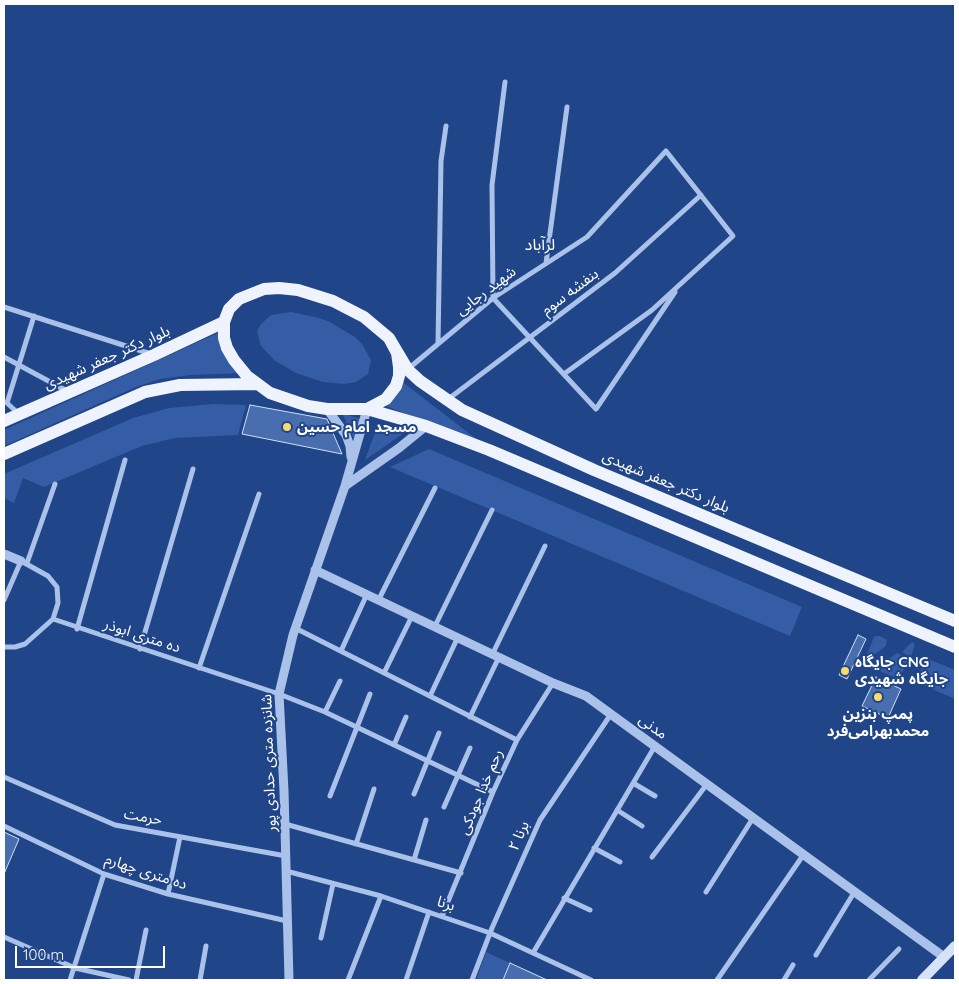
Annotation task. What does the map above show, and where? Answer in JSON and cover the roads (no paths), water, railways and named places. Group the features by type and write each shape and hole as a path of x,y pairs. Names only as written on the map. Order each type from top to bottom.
{"main road":[{"path":"367,409 386,399 396,386 399,367 396,353 389,338 364,317 316,294 289,289 264,289 239,299 229,309 224,322 224,338 230,354 247,376 270,393 285,399 327,409 367,409 426,426 498,454 955,647"},
{"name":"بلوار دکتر جعفر شهیدی","path":"4,422 224,322"},
{"name":"بلوار دکتر جعفر شهیدی","path":"389,338 408,370 420,381 462,410 594,470 955,621"},
{"path":"4,454 145,392 180,385 256,384"},
{"path":"922,980 955,946"}],"street":[{"path":"505,82 492,185 493,298 596,409 680,284"},
{"path":"546,263 567,107"},
{"path":"438,344 441,161 446,126"},
{"name":"شهید رجایی","path":"408,370 493,298 587,237 666,151 701,196"},
{"path":"564,374 652,310 733,236 701,196"},
{"name":"بنفشه سوم","path":"447,400 615,273 701,196"},
{"path":"4,306 154,355"},
{"path":"19,414 6,402 34,316"},
{"path":"4,357 70,393"},
{"path":"327,409 346,435 350,446 352,464"},
{"name":"شانزده متری حدادی پور","path":"289,980 279,694 295,628 345,486 367,409"},
{"path":"345,486 399,448 426,426"},
{"path":"77,628 125,460"},
{"path":"140,649 192,469"},
{"path":"4,600 24,562 55,484"},
{"path":"379,600 435,488"},
{"path":"199,668 259,494"},
{"path":"435,626 492,510"},
{"path":"470,717 545,546"},
{"path":"4,554 24,562 48,576 57,587 58,602 53,620 34,638 25,644 15,647 4,647"},
{"name":"مدنی","path":"315,570 554,683 586,696 944,957"},
{"path":"341,651 367,594"},
{"path":"384,673 413,616"},
{"name":"ده متری ابوذر","path":"53,620 279,694 325,712 493,792"},
{"path":"295,628 517,740"},
{"path":"430,696 458,637"},
{"path":"325,712 340,681"},
{"name":"رحم خدا جودکی","path":"442,916 493,792 517,740 554,683"},
{"path":"330,796 370,694"},
{"name":"برنا ۲","path":"472,980 490,932 540,820 611,714"},
{"path":"394,745 406,717"},
{"path":"414,794 439,733"},
{"path":"533,953 655,746"},
{"path":"444,807 470,748"},
{"name":"حرمت","path":"4,777 115,825 286,856"},
{"path":"633,783 656,796"},
{"path":"652,858 707,784"},
{"path":"356,844 374,788"},
{"path":"617,810 642,826"},
{"path":"706,892 754,817"},
{"path":"414,860 426,820"},
{"path":"285,824 461,873"},
{"name":"ده متری چهارم","path":"4,826 104,874 168,894 287,921"},
{"path":"168,894 180,837"},
{"path":"594,848 620,862"},
{"path":"717,980 804,854"},
{"name":"برنا","path":"286,871 381,896 490,932 591,980"},
{"path":"70,980 104,874"},
{"path":"321,938 334,884"},
{"path":"816,955 856,891"},
{"path":"348,980 381,896"},
{"path":"564,898 590,910"},
{"path":"406,980 429,912"},
{"path":"136,980 146,930"},
{"path":"4,937 74,968 129,980"},
{"path":"200,980 206,946"},
{"path":"869,980 899,949"},
{"path":"784,980 793,965"}],"place":[{"name":"مسجد امام حسین","path":"287,427"},
{"name":"جایگاه CNG جایگاه شهیدی","path":"845,671"},
{"name":"پمپ بنزین محمد‌بهرامی‌فرد","path":"878,697"}],"district":[{"name":"لرآباد","path":"540,245"}]}
